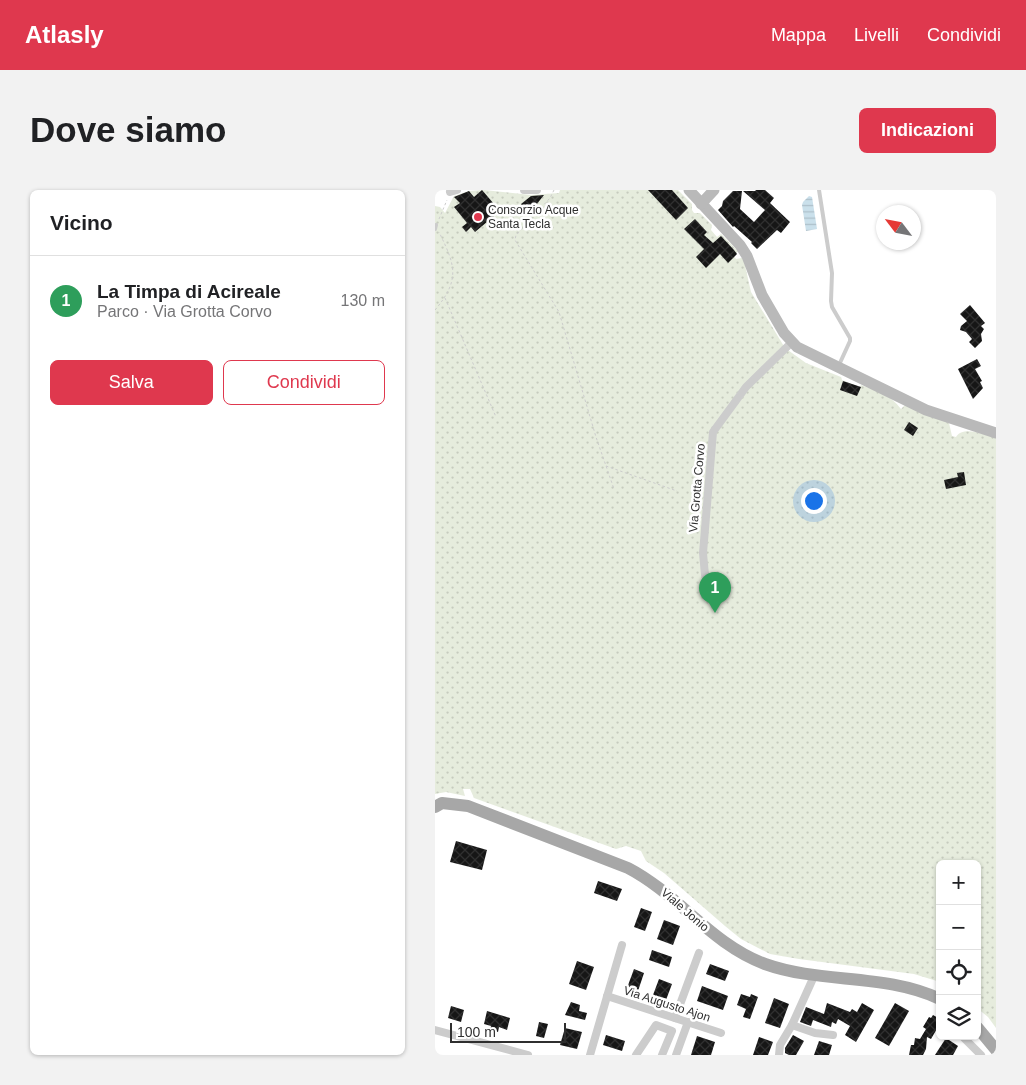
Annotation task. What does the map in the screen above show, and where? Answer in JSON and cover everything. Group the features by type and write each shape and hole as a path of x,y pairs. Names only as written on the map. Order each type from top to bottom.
{"main road":[{"name":"Viale Jonio","path":"435,807 442,803 467,806 628,868 661,889 704,927 732,948 765,964 782,969 908,988 936,997"},
{"path":"981,1032 996,1050"}],"street":[{"path":"524,190 537,190"},
{"path":"689,190 740,245 747,256 762,295 785,333 803,351 926,410 996,433"},
{"path":"701,204 714,190"},
{"name":"Via Grotta Corvo","path":"705,575 703,553 713,432 746,387 792,342"},
{"path":"590,1055 622,946"},
{"path":"675,1018 699,953"},
{"path":"779,1055 780,1045 792,1025 815,974"},
{"name":"Via Augusto Ajon","path":"607,996 721,1033"},
{"path":"676,1055 688,1022"},
{"path":"792,1025 815,1034 833,1035"},
{"path":"636,1055 656,1026 672,1031 662,1055"},
{"path":"435,1030 528,1055"},
{"path":"966,1040 981,1055"}],"lane":[{"path":"819,190 832,273 832,307 850,338 838,367"}],"path":[{"path":"554,190 550,198 516,235 515,240 559,312 605,466 614,489"},
{"path":"435,310 445,298 454,270 450,256 436,227 454,191"},
{"path":"445,298 496,417"},
{"path":"605,466 677,491"}],"green space":[{"path":"484,190 531,195 559,193 560,190 678,190 692,204 694,213 700,213 712,225 711,230 717,237 721,234 738,251 734,256 736,259 742,258 744,261 751,292 785,348 806,363 841,377 842,380 883,394 893,400 901,409 906,404 949,423 952,436 956,437 959,433 969,431 996,437 996,1028 981,1011 981,860 936,860 936,981 914,974 770,954 741,939 664,873 646,861 641,851 626,846 616,849 474,798 470,789 463,789 465,796 446,792 435,794 435,206 440,207 445,213 454,196 469,191"}],"water":[{"path":"809,196 812,197 817,229 806,231 802,205"}],"building":[{"name":"Consorzio Acque Santa Tecla","path":"482,190 500,211 475,232 471,227 466,232 462,227 467,223 454,207 460,203 454,197 469,191 474,197"},
{"path":"648,190 672,190 688,208 676,220"},
{"path":"765,190 774,198 770,203 790,222 781,233 777,230 757,249 718,210 722,206 723,201 733,191 742,191 740,209 754,222 765,210 743,191"},
{"path":"544,195 532,210 528,206 525,209 521,204 531,196"},
{"path":"695,219 707,232 704,235 713,243 721,236 737,254 728,263 720,254 706,268 696,257 704,249 684,229"},
{"path":"970,305 985,323 981,326 984,329 981,334 982,341 975,348 969,342 972,339 966,332 960,330 961,326 967,321 960,314"},
{"path":"977,359 981,366 975,369 982,381 980,382 983,388 973,399 958,369"},
{"path":"843,381 861,387 857,396 840,390"},
{"path":"909,422 918,428 913,436 904,430"},
{"path":"964,472 966,485 946,489 944,480 958,477 957,473"},
{"path":"456,841 487,850 482,870 450,862"},
{"path":"598,881 622,889 617,901 594,893"},
{"path":"641,908 652,912 645,931 634,927"},
{"path":"664,920 680,926 673,945 657,939"},
{"path":"652,950 672,957 669,967 649,960"},
{"path":"577,961 594,967 586,990 569,984"},
{"path":"710,964 729,971 725,981 706,974"},
{"path":"634,969 644,973 638,991 627,988"},
{"path":"659,979 672,984 666,1000 653,995"},
{"path":"702,986 728,996 723,1010 697,1001"},
{"path":"741,994 750,997 751,994 758,997 750,1019 743,1017 746,1009 737,1005"},
{"path":"774,998 789,1004 780,1028 765,1023"},
{"path":"571,1002 580,1005 579,1011 587,1013 585,1020 565,1015"},
{"path":"827,1003 850,1012 852,1009 857,1012 862,1003 874,1010 856,1042 845,1035 850,1026 838,1019 836,1024 832,1022 831,1027 813,1020 811,1026 800,1022 806,1007 824,1014"},
{"path":"895,1003 909,1011 889,1046 875,1038"},
{"path":"451,1006 464,1010 461,1022 448,1018"},
{"path":"487,1011 510,1018 507,1030 499,1027 498,1032 490,1030 491,1026 484,1024"},
{"path":"933,1015 936,1017 936,1030 931,1039 927,1037 926,1049 923,1055 909,1055 915,1038 920,1039 926,1029 923,1027 929,1017 931,1018"},
{"path":"539,1022 548,1024 544,1038 536,1036"},
{"path":"565,1028 582,1032 577,1049 560,1045"},
{"path":"606,1035 625,1041 622,1051 603,1045"},
{"path":"793,1035 804,1041 796,1055 789,1055 785,1053 785,1048"},
{"path":"697,1036 715,1042 711,1055 691,1055"},
{"path":"759,1037 773,1042 768,1055 753,1055"},
{"path":"945,1040 949,1040 958,1046 953,1055 935,1055"},
{"path":"819,1041 832,1045 829,1055 814,1055"}],"place":[{"name":"Consorzio Acque Santa Tecla","path":"478,217"},
{"name":"La Timpa di Acireale","path":"715,613"}]}
